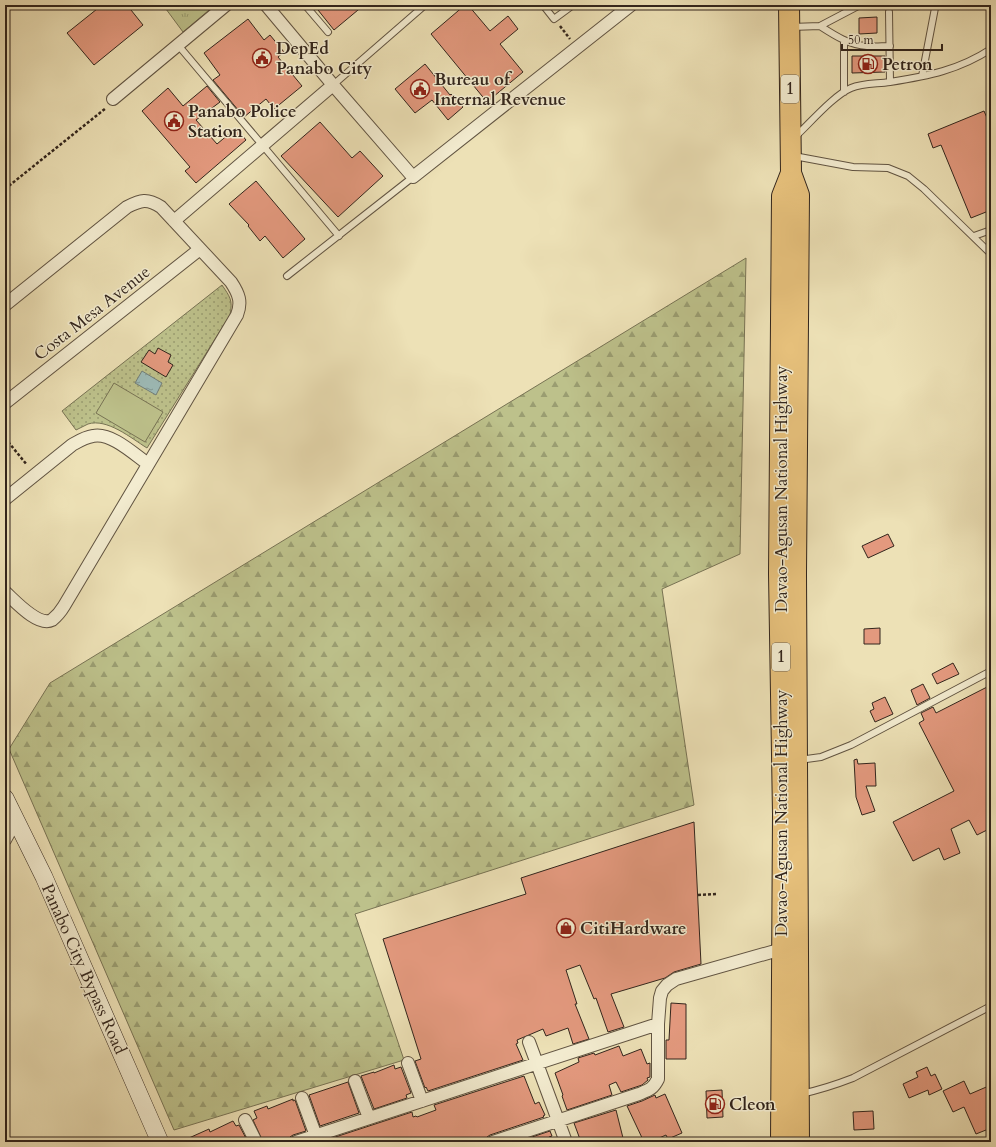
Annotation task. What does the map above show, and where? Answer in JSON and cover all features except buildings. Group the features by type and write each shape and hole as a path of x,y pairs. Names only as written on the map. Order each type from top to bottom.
{"highway":[{"name":"Davao-Agusan National Highway","path":"781,1142 790,1094 790,761 788,574 799,195 791,156 789,5"},
{"name":"Davao-Agusan National Highway","path":"790,761 783,814 782,949 790,1094 799,1142"}],"main road":[{"name":"Panabo City Bypass Road","path":"5,798 50,892 160,1142"}],"street":[{"path":"113,99 226,5"},
{"path":"266,5 412,177 631,5"},
{"path":"174,221 333,85"},
{"path":"5,305 127,207 136,202 145,200 153,202 161,207 234,287 240,300 240,308 237,315 58,615 50,620 41,621 34,617 5,592"},
{"name":"Costa Mesa Avenue","path":"5,403 200,249"},
{"path":"5,499 72,445 83,438 93,435 105,436 148,464"},
{"path":"5,840 16,820"},
{"path":"493,1142 649,1090 655,1085 658,1079 658,1024 660,998 662,991 667,985 676,980 782,949"},
{"path":"296,1142 658,1024"},
{"path":"529,1042 566,1142"},
{"path":"408,1063 422,1101"},
{"path":"355,1081 369,1118"},
{"path":"302,1098 316,1136"},
{"path":"245,1120 256,1142"}],"lane":[{"path":"305,5 328,32"},
{"path":"333,85 425,5"},
{"path":"543,5 554,19 573,5"},
{"path":"790,27 820,26 860,5"},
{"path":"922,76 936,8"},
{"path":"889,12 890,82"},
{"path":"820,26 844,40 858,45 890,46"},
{"path":"844,40 844,92"},
{"path":"178,45 338,236"},
{"path":"991,49 963,65 946,71 890,82 857,86 844,92 819,114 791,156 853,167 888,168 900,172 908,176 924,189 991,254"},
{"path":"287,276 412,177"},
{"path":"974,236 991,230"},
{"path":"790,761 822,757 851,745 991,671"},
{"path":"790,1094 817,1090 852,1078 991,1006"}],"path":[{"path":"554,19 577,48"},
{"path":"5,189 108,106 113,99"},
{"path":"5,438 35,475"},
{"path":"698,895 716,894"}],"green space":[{"path":"163,5 215,5 183,32"},
{"path":"746,258 740,554 662,589 694,805 355,914 404,1060 174,1130 9,749 50,683"},
{"path":"222,285 230,299 230,315 147,448 111,426 95,423 88,424 76,430 62,411"},
{"path":"114,383 163,412 145,442 96,413"}],"water":[{"path":"142,371 162,383 156,395 135,383"}],"place":[{"name":"DepEd Panabo City","path":"262,58"},
{"name":"Petron","path":"868,64"},
{"name":"Bureau of Internal Revenue","path":"420,89"},
{"name":"Panabo Police Station","path":"174,121"},
{"name":"CitiHardware","path":"566,928"},
{"name":"Cleon","path":"715,1104"}]}
